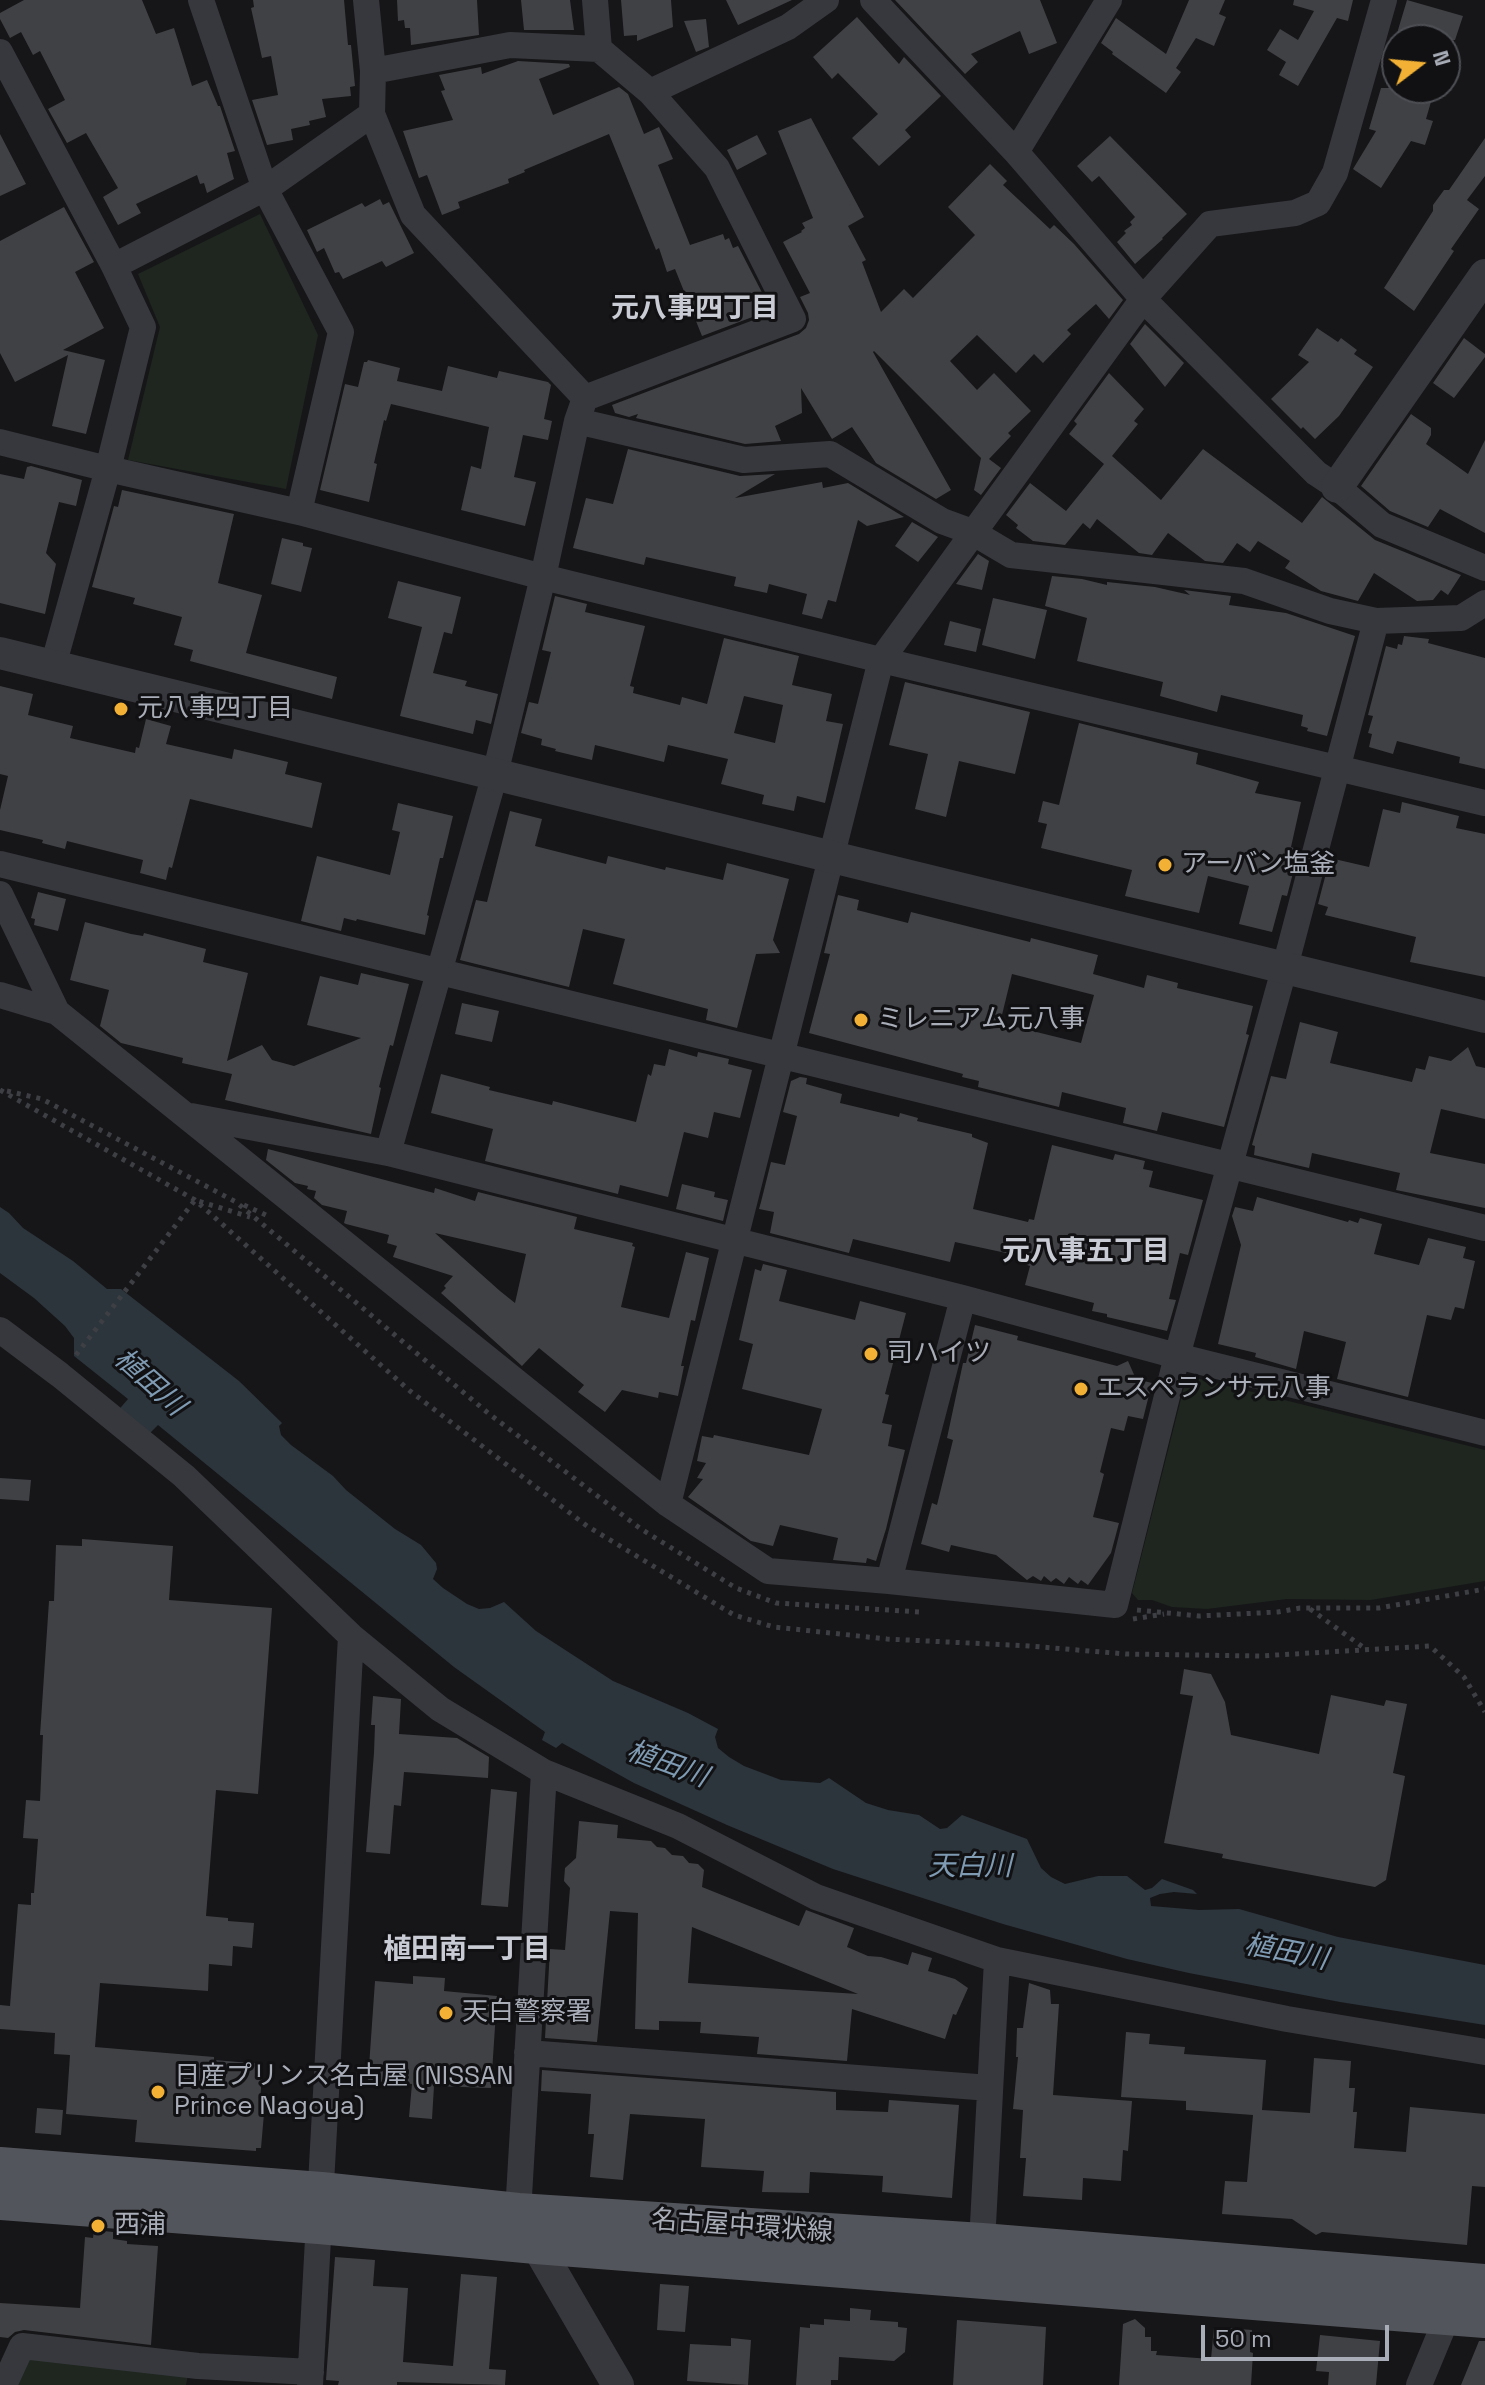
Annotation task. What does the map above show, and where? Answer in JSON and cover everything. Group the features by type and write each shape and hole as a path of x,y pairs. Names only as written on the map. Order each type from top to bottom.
{"main road":[{"name":"名古屋中環状線","path":"0,2167 320,2208 1466,2316"},
{"name":"名古屋中環状線","path":"0,2200 320,2208"},
{"name":"名古屋中環状線","path":"527,2229 982,2243 1485,2284"}],"street":[{"path":"201,0 265,189 341,332 299,512"},
{"path":"366,0 373,71 372,114 413,215 581,409 744,460 830,454 942,521 972,532 1011,555 1244,581 1330,611 1376,621 1461,618 1485,603"},
{"path":"595,0 599,49"},
{"path":"650,92 788,27 826,0"},
{"path":"873,0 1016,152 1143,299 1316,473 1382,525 1485,568"},
{"path":"1016,152 1109,0"},
{"path":"668,1504 881,660 1143,299 1210,224 1295,213 1318,203 1335,173 1384,0"},
{"path":"373,71 510,45 599,49 650,92 717,168 793,319 581,409"},
{"path":"0,52 114,266 143,327 108,469 53,666"},
{"path":"114,266 265,189 372,114"},
{"path":"1337,487 1485,275"},
{"path":"388,1153 495,774 581,409"},
{"path":"0,442 299,512 543,577 881,660 1485,803"},
{"path":"0,995 57,1012 668,1504 768,1571 1115,1605 1177,1356 1376,621"},
{"path":"0,653 1485,1017"},
{"path":"0,864 1485,1228"},
{"path":"0,894 57,1012"},
{"path":"185,1115 388,1153 1485,1433"},
{"path":"889,1581 963,1298"},
{"path":"0,1330 184,1476 351,1636 440,1709 544,1772 678,1826 816,1897 997,1960 1287,2019 1485,2052"},
{"path":"4,2385 22,2346 196,2376 311,2379 351,1636"},
{"path":"544,1772 527,2053 527,2229 618,2385"},
{"path":"982,2243 997,1960"},
{"path":"527,2053 990,2088"},
{"path":"1419,2385 1466,2316"}],"path":[{"path":"0,1090 195,1200 422,1401 587,1526 734,1615 774,1627 887,1639 1126,1654 1260,1656 1430,1646 1464,1677 1485,1712"},
{"path":"195,1200 255,1218"},
{"path":"60,1375 195,1200"},
{"path":"1115,1605 1146,1612 1199,1616 1309,1608 1379,1608 1485,1589"},
{"path":"1309,1608 1367,1650"}],"shaded area":[{"path":"260,214 318,335 286,489 128,460 160,327 138,274"},
{"path":"1196,1378 1485,1450 1485,1581 1371,1600 1287,1599 1207,1609 1172,1607 1152,1600 1138,1600 1132,1593 1185,1383"},
{"path":"28,2352 188,2375 186,2385 13,2385"}],"water":[{"name":"天白川","path":"0,1207 23,1228 73,1261 107,1289 121,1289 239,1381 282,1423 279,1426 281,1435 291,1445 395,1529 421,1545 436,1563 433,1579 443,1588 479,1609 504,1602 536,1631 613,1681 718,1729 715,1737 718,1748 744,1766 781,1780 820,1783 829,1778 866,1803 919,1815 940,1829 947,1828 962,1815 1027,1839 1041,1868 1065,1884 1098,1876 1127,1876 1145,1890 1162,1879 1197,1894 1160,1894 1150,1898 1151,1906 1239,1909 1338,1937 1485,1965 1485,2025 1340,2002 1189,1973 1003,1924 833,1869 634,1783 562,1743 556,1748 542,1740 545,1732 454,1667 158,1425 146,1437 116,1413 128,1399 74,1356 74,1338 65,1326 0,1273"}],"building":[{"path":"24,0 142,0 156,34 174,28 192,86 207,80 220,106 235,151 227,153 234,179 207,193 197,175 136,204 141,213 118,225 103,197 118,188 86,133 67,143 48,109 65,100 40,51 33,55 21,32 10,38 0,19 0,13"},
{"path":"253,0 344,0 355,86 350,87 351,96 322,99 326,117 291,129 293,140 267,145 252,100 278,95 271,56 262,58 251,8 254,7"},
{"path":"397,0 477,0 479,35 411,45 410,28 405,28 404,20 398,21"},
{"path":"521,0 570,0 574,30 524,30"},
{"path":"621,0 671,0 673,27 637,41 637,35 624,36"},
{"path":"726,0 792,0 738,25"},
{"path":"895,0 1040,0 1057,43 1029,54 1020,31 971,54 978,62 965,74"},
{"path":"1189,0 1225,0 1219,14 1226,17 1214,46 1196,38 1176,68 1181,72 1166,93 1101,43 1116,18 1166,54"},
{"path":"1294,0 1353,0 1348,21 1337,18 1298,86 1279,75 1286,62 1267,50 1280,29 1298,40 1314,11 1293,5"},
{"path":"1407,0 1463,16 1460,24 1400,24"},
{"path":"857,17 899,64 904,57 941,96 905,130 911,137 879,166 852,138 878,114 838,73 832,79 813,57"},
{"path":"706,19 709,47 696,52 684,21"},
{"path":"518,61 569,64 570,67 539,79 553,115 619,87 628,94 644,134 659,127 673,159 658,165 690,245 723,234 725,240 729,238 733,248 738,246 771,310 702,336 675,269 667,272 659,248 656,250 609,134 524,170 508,179 509,183 458,202 460,208 442,215 427,175 419,178 403,131 453,120 441,91 445,90 439,75 481,67 482,74"},
{"path":"1381,88 1381,104 1430,104 1426,119 1433,121 1425,145 1411,141 1381,188 1353,169 1376,131 1369,129"},
{"path":"811,118 864,217 848,226 866,260 862,262 881,312 904,289 913,298 975,235 948,207 990,164 1007,181 1003,185 1050,229 1054,225 1074,244 1123,300 1109,319 1096,304 1067,330 1071,334 1043,363 1034,354 1016,373 977,335 950,361 977,390 994,373 1031,411 1008,433 1011,436 989,459 1001,468 981,495 974,490 981,458 874,351 951,490 936,499 876,463 852,427 832,439 801,388 802,413 775,426 781,441 745,444 636,418 638,414 629,417 615,413 612,405 799,334 806,328 808,313 800,297 810,293 783,242 802,232 805,228 802,223 813,218 778,131"},
{"path":"0,134 26,184 0,196"},
{"path":"757,135 767,154 737,170 727,150"},
{"path":"1110,136 1187,214 1135,264 1117,242 1135,217 1099,176 1092,182 1077,166"},
{"path":"1485,138 1485,176 1467,200 1479,209 1414,311 1384,288 1433,211 1433,205 1444,190 1449,190"},
{"path":"380,199 383,205 389,202 414,253 386,267 382,261 343,279 339,272 335,273 324,248 317,252 307,230 362,203 365,207"},
{"path":"64,207 94,262 75,272 104,328 63,350 105,360 86,434 52,426 68,355 15,382 0,353 0,241"},
{"path":"1145,324 1184,363 1165,387 1130,344"},
{"path":"1317,328 1338,342 1341,338 1357,350 1354,354 1373,367 1339,416 1315,439 1271,399 1309,362 1298,355"},
{"path":"1464,338 1485,357 1454,398 1433,383"},
{"path":"368,360 400,368 397,381 442,391 448,366 497,378 499,371 551,385 544,419 552,421 548,440 523,435 514,477 536,482 525,526 461,510 471,466 481,469 489,427 391,404 374,463 377,464 369,502 320,490 345,384 358,387 364,362"},
{"path":"1109,373 1144,409 1134,421 1138,424 1112,456 1161,500 1203,449 1302,523 1322,497 1375,540 1461,575 1448,595 1441,590 1433,600 1417,601 1374,573 1358,601 1321,591 1285,568 1290,561 1258,541 1250,552 1237,543 1223,563 1205,561 1168,533 1152,555 1139,553 1097,519 1090,529 1083,523 1065,545 1033,541 1016,528 1018,525 1006,515 1030,483 1066,511 1104,464 1069,434 1077,424 1074,421"},
{"path":"1411,414 1431,428 1426,444 1468,474 1485,440 1485,533 1440,509 1428,527 1390,511 1361,486"},
{"path":"628,449 740,476 775,474 735,498 822,482 823,488 848,483 904,517 867,526 858,520 836,602 828,600 822,619 802,614 807,594 769,584 767,593 734,586 736,577 646,557 644,565 573,548 586,498 613,504"},
{"path":"27,467 82,480 76,506 59,502 46,553 56,564 45,614 0,603 0,474 24,479"},
{"path":"122,490 234,514 218,583 262,595 246,653 337,677 332,699 190,661 193,650 174,645 182,617 133,604 135,598 92,587 114,506 118,507"},
{"path":"912,522 938,537 918,562 895,546"},
{"path":"282,538 312,548 301,592 271,584"},
{"path":"978,554 989,561 982,590 956,584"},
{"path":"1052,576 1107,585 1107,582 1155,587 1190,595 1184,590 1231,596 1229,605 1286,613 1355,636 1327,736 1307,731 1308,728 1301,726 1303,715 1221,695 1217,712 1160,696 1163,682 1077,661 1087,618 1045,606"},
{"path":"398,581 461,597 452,634 444,632 433,673 467,681 465,686 498,694 491,724 476,720 473,734 400,716 422,627 388,618"},
{"path":"555,596 587,604 585,612 645,626 630,686 634,687 633,693 680,705 682,697 707,704 724,638 799,656 792,685 832,694 826,721 843,724 825,803 797,796 794,811 762,804 764,795 721,784 728,759 668,745 664,762 595,745 592,760 541,745 542,739 521,733 529,702 538,704 551,652 542,650","holes":["744,696 783,705 775,743 734,733"]},
{"path":"993,598 1047,610 1035,659 982,645"},
{"path":"950,621 981,629 976,652 944,645"},
{"path":"1404,636 1429,639 1428,643 1485,658 1485,769 1459,763 1460,757 1397,741 1393,754 1369,747 1372,734 1368,733 1373,716 1368,715 1386,646 1397,649 1398,644 1402,645"},
{"path":"905,682 1030,712 1015,774 959,761 946,817 915,809 928,754 889,745"},
{"path":"0,686 33,694 28,715 73,726 70,738 135,753 146,719 171,726 166,744 232,759 234,749 288,762 285,774 322,783 312,828 190,799 166,880 140,873 143,860 67,841 65,849 42,843 43,840 0,830 0,810 8,776 0,774"},
{"path":"1079,723 1198,753 1196,764 1259,782 1255,793 1301,802 1291,847 1299,850 1287,896 1282,895 1272,932 1239,924 1249,886 1208,876 1199,913 1125,896 1132,870 1041,848 1047,824 1038,822 1043,801 1059,805"},
{"path":"1402,802 1459,816 1456,828 1485,834 1485,977 1410,962 1416,937 1325,915 1328,907 1318,904 1330,858 1369,867 1383,809 1400,813"},
{"path":"398,803 453,816 443,858 440,858 425,935 357,919 344,918 341,931 301,921 317,856 390,875 400,832 392,830"},
{"path":"510,811 542,819 535,846 606,864 608,856 723,880 727,863 789,879 773,940 780,953 756,954 737,1028 706,1020 708,1009 613,984 625,939 583,929 569,987 460,960 476,900 487,902"},
{"path":"38,892 66,899 58,931 34,925 35,919 31,918"},
{"path":"838,895 859,900 857,910 908,923 911,912 1030,942 1031,938 1098,955 1093,974 1144,988 1147,975 1178,983 1177,988 1253,1006 1246,1034 1249,1035 1224,1127 1162,1112 1157,1131 1123,1123 1126,1108 1062,1092 1059,1107 978,1087 979,1081 962,1077 963,1074 809,1033 830,954 824,953","holes":["1012,974 1094,995 1081,1043 1000,1023"]},
{"path":"85,922 206,949 203,962 248,973 227,1061 262,1045 272,1060 294,1066 361,1038 307,1025 320,976 358,985 361,973 409,984 379,1087 371,1134 225,1100 232,1074 182,1063 183,1058 121,1043 100,1026 109,990 70,980"},
{"path":"462,1003 499,1011 492,1042 455,1034"},
{"path":"1300,1022 1338,1032 1330,1063 1412,1082 1416,1068 1425,1070 1429,1056 1451,1061 1468,1047 1476,1066 1485,1068 1485,1119 1441,1109 1430,1153 1485,1164 1485,1208 1396,1190 1400,1173 1312,1153 1309,1168 1254,1155 1255,1146 1252,1145 1271,1076 1286,1079"},
{"path":"669,1049 697,1057 698,1052 729,1059 728,1064 752,1070 740,1118 714,1112 708,1138 684,1132 668,1197 620,1185 618,1194 485,1161 493,1129 431,1113 441,1074 490,1087 489,1090 552,1105 553,1101 636,1122 648,1074 651,1076 654,1064 665,1066"},
{"path":"807,1078 806,1084 842,1094 840,1103 899,1117 900,1113 918,1118 917,1121 972,1134 972,1137 988,1143 973,1209 1028,1222 1029,1219 1034,1220 1052,1145 1113,1160 1115,1154 1145,1161 1143,1169 1153,1171 1149,1187 1203,1200 1188,1255 1180,1253 1169,1299 1176,1300 1167,1331 1107,1317 1107,1314 1092,1311 1094,1303 1025,1285 1030,1266 1018,1262 1020,1256 955,1242 950,1262 853,1239 849,1253 770,1233 774,1212 759,1209 771,1162 785,1165 797,1116 783,1112 791,1081"},
{"path":"268,1149 434,1193 435,1188 475,1201 478,1192 577,1217 574,1229 633,1243 635,1247 621,1307 669,1318 686,1252 709,1258 695,1321 691,1320 678,1396 659,1392 658,1398 622,1390 605,1412 578,1392 584,1385 539,1348 522,1366 441,1293 453,1276 393,1257 397,1246 387,1243 389,1235 344,1223 347,1211 322,1205 314,1198 316,1191 295,1183 266,1160","holes":["435,1233 526,1254 515,1303"]},
{"path":"682,1184 715,1192 714,1197 728,1200 723,1221 676,1209"},
{"path":"1257,1197 1348,1222 1358,1223 1360,1218 1382,1224 1374,1254 1419,1265 1428,1238 1466,1247 1463,1258 1475,1261 1464,1309 1455,1307 1451,1320 1427,1315 1408,1397 1337,1379 1346,1342 1304,1331 1296,1369 1255,1357 1256,1353 1218,1344 1241,1245 1232,1216 1235,1207 1253,1211"},
{"path":"763,1264 787,1270 779,1301 855,1320 860,1301 906,1313 885,1394 889,1395 882,1423 892,1425 888,1446 905,1450 876,1561 867,1558 866,1563 833,1560 838,1538 780,1525 773,1546 751,1541 688,1497 703,1479 697,1478 706,1463 697,1461 702,1436 713,1438 714,1435 809,1455 822,1409 742,1389 753,1344 739,1340 755,1269 761,1271"},
{"path":"975,1325 1018,1336 1017,1340 1117,1366 1128,1361 1136,1379 1152,1383 1143,1419 1128,1416 1124,1431 1111,1428 1093,1517 1119,1523 1111,1553 1088,1585 1081,1580 1078,1584 1069,1577 1064,1584 1056,1578 1051,1582 1044,1576 1041,1581 1033,1576 1027,1580 996,1555 951,1545 949,1552 921,1544 932,1503 937,1505 953,1440 947,1438 963,1363 966,1363"},
{"path":"0,1478 31,1480 29,1501 0,1499"},
{"path":"82,1539 173,1546 169,1600 272,1608 258,1794 216,1790 206,1916 254,1923 252,1948 233,1946 232,1966 209,1964 208,1991 100,1983 95,2047 263,2064 260,2101 265,2102 261,2148 256,2148 256,2151 135,2142 137,2120 66,2114 70,2055 54,2054 55,2033 0,2029 0,2005 10,2006 18,1904 31,1905 31,1893 34,1893 38,1839 23,1838 26,1800 40,1801 43,1735 40,1735 49,1601 54,1601 56,1545 82,1546"},
{"path":"1184,1669 1211,1674 1225,1702 1231,1735 1319,1754 1331,1695 1384,1706 1386,1700 1407,1704 1393,1773 1405,1776 1386,1880 1375,1887 1222,1858 1223,1854 1164,1843 1193,1696 1180,1694"},
{"path":"373,1696 401,1699 399,1734 457,1738 489,1757 488,1778 404,1772 401,1806 394,1805 390,1854 366,1852 374,1753 375,1725 371,1725"},
{"path":"491,1789 517,1792 508,1907 481,1905"},
{"path":"579,1821 618,1825 617,1838 651,1841 672,1855 683,1856 689,1863 698,1864 704,1870 702,1887 799,1926 806,1910 854,1928 847,1947 868,1956 908,1965 912,1952 932,1958 928,1971 955,1979 968,1988 956,2015 953,2014 945,2039 852,2009 847,2061 757,2054 759,2037 700,2033 701,2022 659,2021 659,2030 635,2029 638,1913 610,1911 597,2042 545,2038 550,1949 565,1950 570,1888 564,1881 565,1868 576,1858","holes":["692,1927 858,1994 688,1983"]},
{"name":"天白警察署","path":"413,1976 445,1978 444,1991 497,1996 491,2088 434,2086 432,2119 409,2117 412,2084 368,2081 375,1981 413,1984"},
{"path":"1029,1983 1050,1990 1051,2004 1059,2004 1053,2095 1132,2101 1128,2151 1123,2150 1121,2181 1083,2178 1082,2200 1023,2196 1026,2158 1020,2158 1023,2110 1013,2109 1018,2057 1017,2028 1023,2028"},
{"path":"1126,2032 1150,2034 1149,2044 1185,2047 1184,2054 1266,2060 1262,2110 1310,2113 1314,2058 1351,2061 1349,2088 1355,2088 1353,2112 1357,2112 1354,2148 1406,2152 1410,2107 1485,2114 1485,2187 1472,2186 1467,2245 1322,2232 1316,2235 1292,2219 1222,2214 1225,2181 1247,2182 1253,2115 1186,2110 1186,2101 1121,2097"},
{"path":"542,2070 836,2092 836,2110 888,2112 889,2100 959,2105 952,2198 882,2192 883,2176 810,2172 809,2193 762,2192 764,2171 701,2167 705,2119 630,2114 623,2180 590,2177 594,2134 588,2134 591,2094 541,2091"},
{"path":"37,2108 63,2110 61,2135 35,2133"},
{"path":"94,2230 113,2232 113,2239 127,2241 127,2244 158,2246 151,2345 24,2330 8,2338 0,2337 0,2303 80,2308 85,2237 93,2238"},
{"path":"335,2257 375,2260 373,2286 408,2288 403,2362 453,2366 461,2274 497,2277 489,2369 506,2370 505,2385 397,2382 397,2385 338,2385 339,2381 326,2380"},
{"path":"660,2284 689,2286 685,2332 657,2330"},
{"path":"850,2308 871,2310 870,2320 898,2322 898,2327 907,2328 905,2352 894,2361 839,2357 838,2380 831,2380 831,2385 796,2385 800,2327 824,2325 824,2319 850,2321"},
{"path":"1135,2319 1145,2328 1145,2337 1151,2337 1151,2351 1157,2351 1156,2355 1211,2359 1214,2327 1252,2330 1251,2385 1119,2385 1123,2324"},
{"path":"957,2320 1046,2327 1043,2385 953,2385"},
{"path":"1320,2335 1380,2341 1376,2385 1328,2385 1329,2372 1316,2371"},
{"path":"731,2338 751,2340 748,2385 687,2381 690,2344 731,2346"},
{"path":"1479,2341 1485,2341 1485,2385 1461,2385"}],"place":[{"name":"元八事四丁目","path":"121,709"},
{"name":"アーバン塩釜","path":"1165,865"},
{"name":"ミレニアム元八事","path":"861,1020"},
{"name":"司ハイツ","path":"871,1354"},
{"name":"エスペランサ元八事","path":"1081,1389"},
{"name":"天白警察署","path":"446,2013"},
{"name":"日産プリンス名古屋 (NISSAN Prince Nagoya)","path":"158,2092"},
{"name":"西浦","path":"98,2226"}],"district":[{"name":"元八事四丁目","path":"695,309"},
{"name":"元八事五丁目","path":"1086,1252"},
{"name":"植田南一丁目","path":"467,1950"}],"water label":[{"name":"植田川","path":"149,1383"},
{"name":"植田川","path":"667,1765"},
{"name":"植田川","path":"1286,1953"}]}
